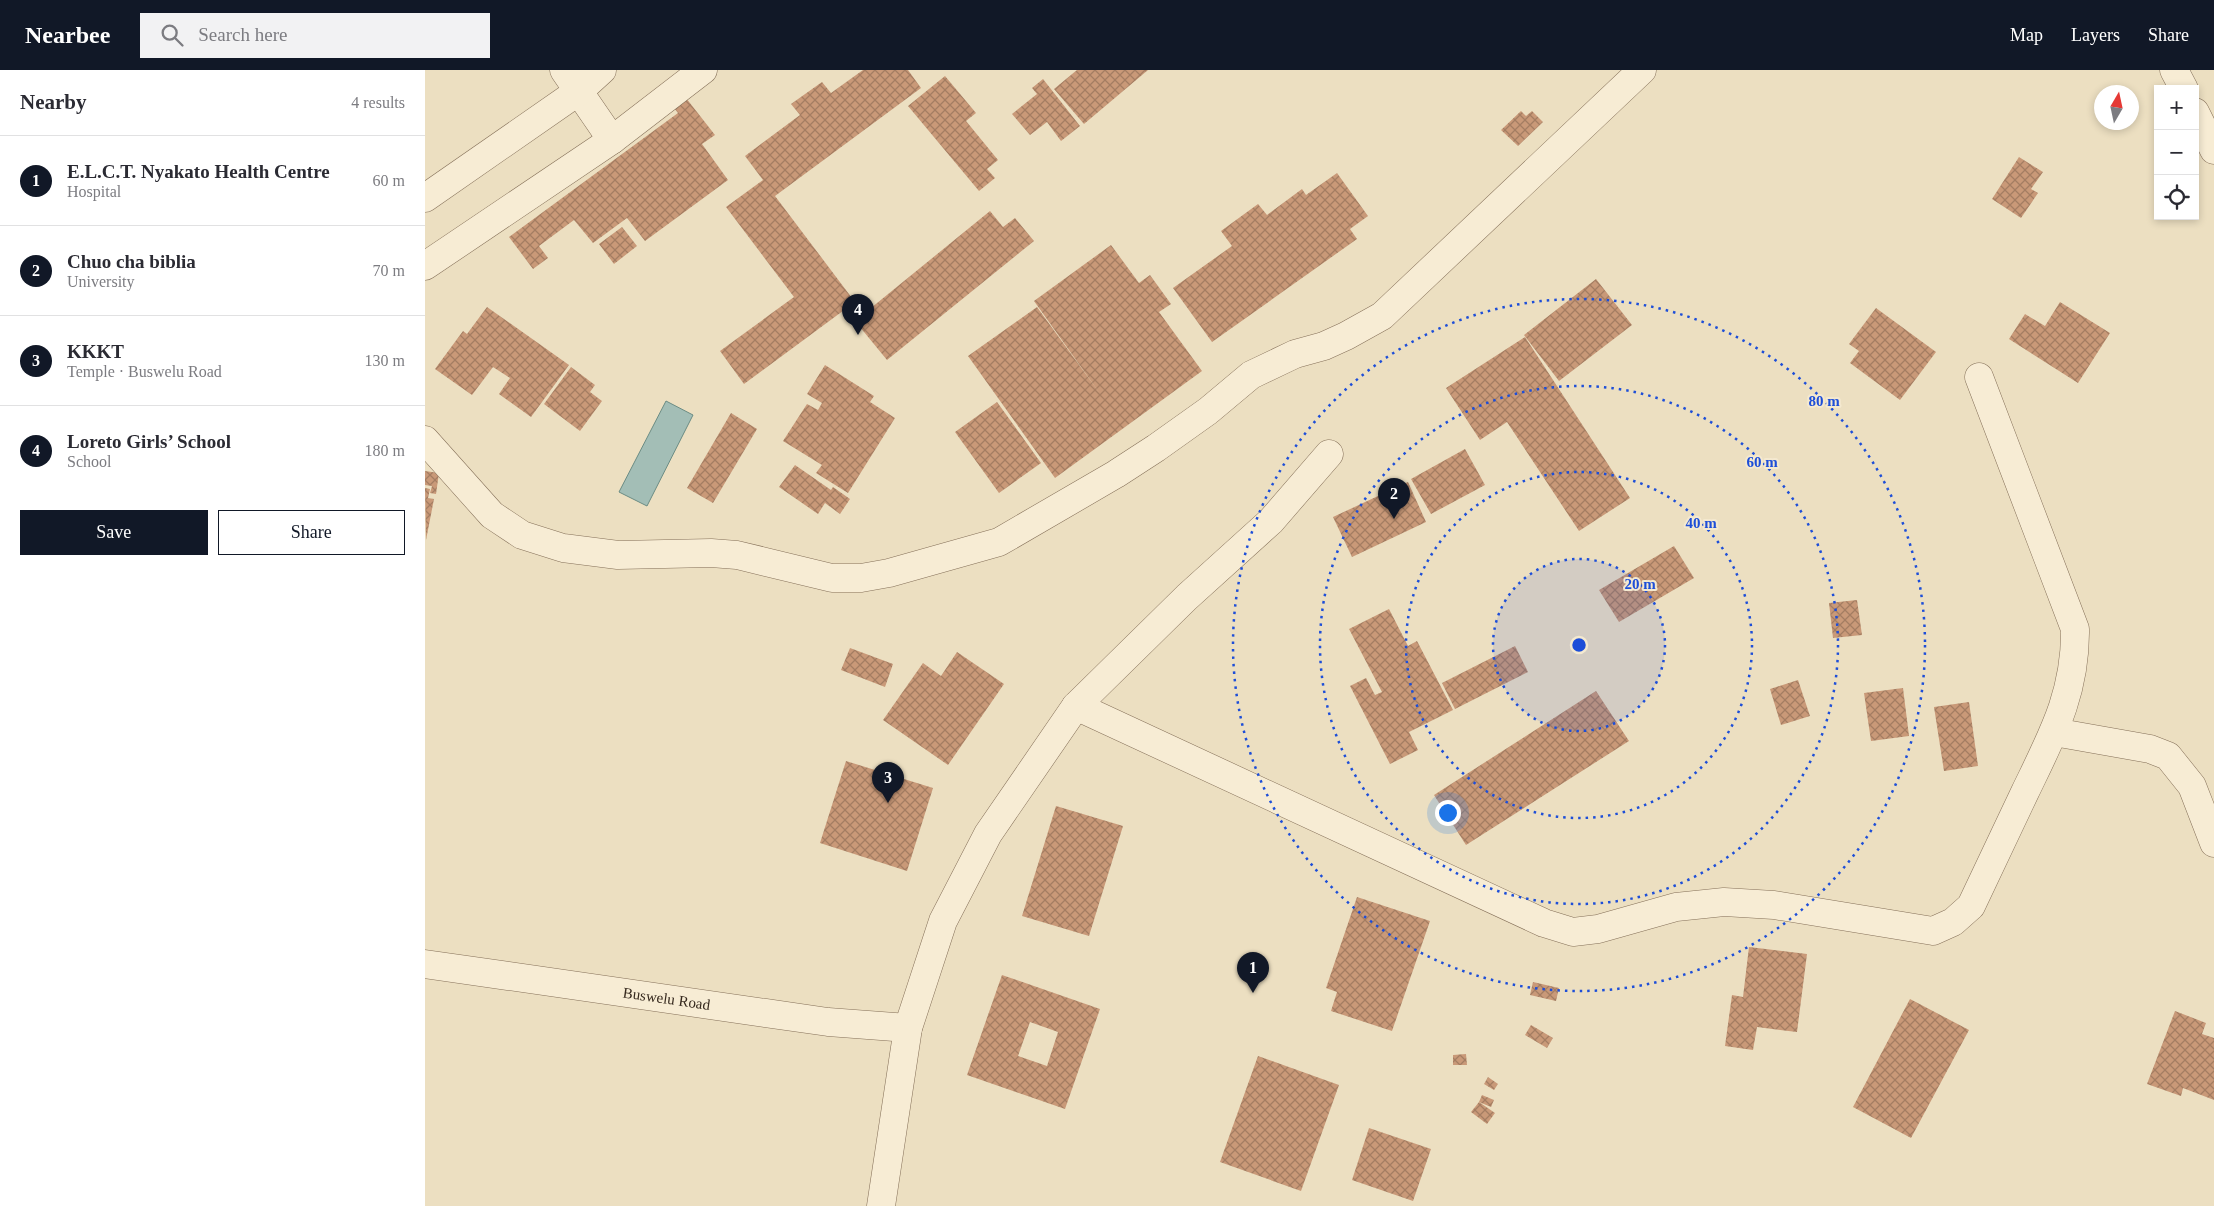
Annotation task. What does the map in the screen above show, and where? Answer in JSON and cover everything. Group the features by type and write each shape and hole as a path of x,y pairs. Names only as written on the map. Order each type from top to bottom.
{"street":[{"path":"425,198 572,81 602,70"},
{"path":"425,266 612,140 703,70"},
{"path":"425,440 492,516 522,535 563,548 618,555 711,553 737,555 832,578 861,578 889,574 999,542 1116,474 1156,448 1208,411 1251,375 1295,354 1324,346 1382,316 1641,70"},
{"path":"2174,70 2181,85"},
{"path":"572,81 612,140"},
{"path":"2199,120 2214,150"},
{"path":"1076,706 1544,923 1573,932 1598,929 1676,907 1724,902 1774,905 1933,931 1953,922 1971,906 2061,716 2072,676 2075,653 2075,629 1979,377"},
{"path":"881,1206 908,1028 948,912 989,834 1076,706 1187,597 1271,521 1329,454"},
{"path":"2054,732 2150,749 2168,756 2192,786 2214,843"},
{"name":"Buswelu Road","path":"425,964 828,1022 908,1028"}],"water":[{"path":"666,401 693,415 647,506 619,492"}],"building":[{"path":"863,70 908,70 921,88 775,196 855,302 744,384 720,351 794,297 726,207 763,180 745,156 800,115 791,104 822,82 831,93"},
{"path":"1077,70 1148,70 1084,124 1054,89"},
{"path":"945,76 976,113 966,121 998,160 987,169 995,178 979,191 908,106"},
{"path":"1043,79 1080,126 1061,141 1047,122 1030,135 1012,114 1037,94 1032,88"},
{"path":"686,98 715,135 702,144 728,180 645,241 627,218 593,243 574,220 539,246 548,258 533,269 509,237 678,113 674,108"},
{"path":"1521,111 1526,116 1532,111 1543,122 1518,146 1501,130"},
{"path":"2019,157 2043,172 2031,189 2038,193 2021,218 1992,199"},
{"path":"1337,173 1368,216 1350,229 1357,239 1212,342 1173,288 1232,246 1221,231 1258,204 1267,215 1302,189 1306,195"},
{"path":"990,211 1003,227 1015,218 1034,241 887,360 855,321"},
{"path":"622,227 637,246 614,264 599,244"},
{"path":"1111,245 1139,283 1150,275 1171,304 1159,312 1202,371 1055,478 968,356 1037,307 1101,395 1034,301"},
{"path":"1596,279 1632,325 1559,381 1524,335"},
{"path":"2060,302 2110,333 2078,383 2009,339 2025,314 2045,326"},
{"path":"487,307 569,365 531,417 499,394 510,378 493,367 472,395 435,369 463,331 467,334"},
{"path":"1876,308 1936,352 1900,400 1850,363 1859,351 1849,344"},
{"path":"1525,337 1630,498 1579,531 1507,422 1480,440 1446,388"},
{"path":"825,365 874,396 870,402 895,418 848,493 816,473 822,465 783,441 807,404 818,410 822,403 807,394"},
{"path":"571,367 595,385 590,392 602,401 580,431 544,404"},
{"path":"997,402 1041,463 999,493 955,432"},
{"path":"731,413 757,429 713,503 687,488"},
{"path":"1465,449 1485,485 1431,514 1411,479"},
{"path":"795,465 831,490 833,487 850,499 840,514 825,503 818,514 779,487"},
{"path":"425,471 439,473 436,494 430,493 432,486 425,485"},
{"path":"1408,482 1426,522 1352,557 1333,517"},
{"path":"425,488 430,489 428,498 434,499 426,540"},
{"path":"1674,546 1694,578 1619,622 1599,590"},
{"path":"1857,600 1862,635 1833,638 1829,603"},
{"path":"1389,609 1408,646 1417,641 1453,710 1409,732 1418,750 1390,764 1350,686 1366,678 1375,695 1382,692 1349,629"},
{"path":"1515,646 1528,672 1455,709 1442,683"},
{"path":"850,648 893,664 885,687 841,670"},
{"path":"957,652 1004,684 948,765 883,720 923,663 941,676"},
{"path":"1798,680 1810,716 1781,725 1770,689"},
{"path":"1903,688 1909,736 1871,741 1864,693"},
{"path":"1596,691 1629,741 1466,845 1434,795"},
{"path":"1969,702 1978,766 1944,771 1934,707"},
{"path":"846,761 933,788 907,871 820,843"},
{"path":"1056,806 1123,826 1089,936 1022,916"},
{"path":"1357,897 1430,921 1392,1031 1331,1011 1337,992 1326,988"},
{"path":"1749,947 1807,954 1797,1032 1757,1027 1753,1050 1725,1046 1732,995 1743,997"},
{"path":"1002,975 1100,1009 1065,1109 967,1075","holes":["1030,1022 1058,1032 1047,1066 1018,1056"]},
{"path":"1533,982 1559,988 1556,1001 1530,995"},
{"path":"1910,999 1969,1030 1911,1138 1853,1107"},
{"path":"2175,1011 2206,1023 2202,1034 2214,1038 2214,1100 2183,1088 2181,1096 2147,1084"},
{"path":"1531,1025 1553,1038 1547,1048 1525,1035"},
{"path":"1466,1054 1467,1065 1453,1065 1453,1055"},
{"path":"1258,1056 1339,1085 1301,1191 1220,1162"},
{"path":"1488,1077 1498,1084 1494,1090 1484,1084"},
{"path":"1482,1095 1494,1100 1491,1107 1479,1102"},
{"path":"1479,1102 1495,1113 1487,1124 1471,1112"},
{"path":"1369,1128 1431,1149 1413,1201 1352,1180"}],"place":[{"name":"Loreto Girls’ School","path":"858,335"},
{"name":"Chuo cha biblia","path":"1394,519"},
{"name":"KKKT","path":"888,803"},
{"name":"E.L.C.T. Nyakato Health Centre","path":"1253,993"}]}
